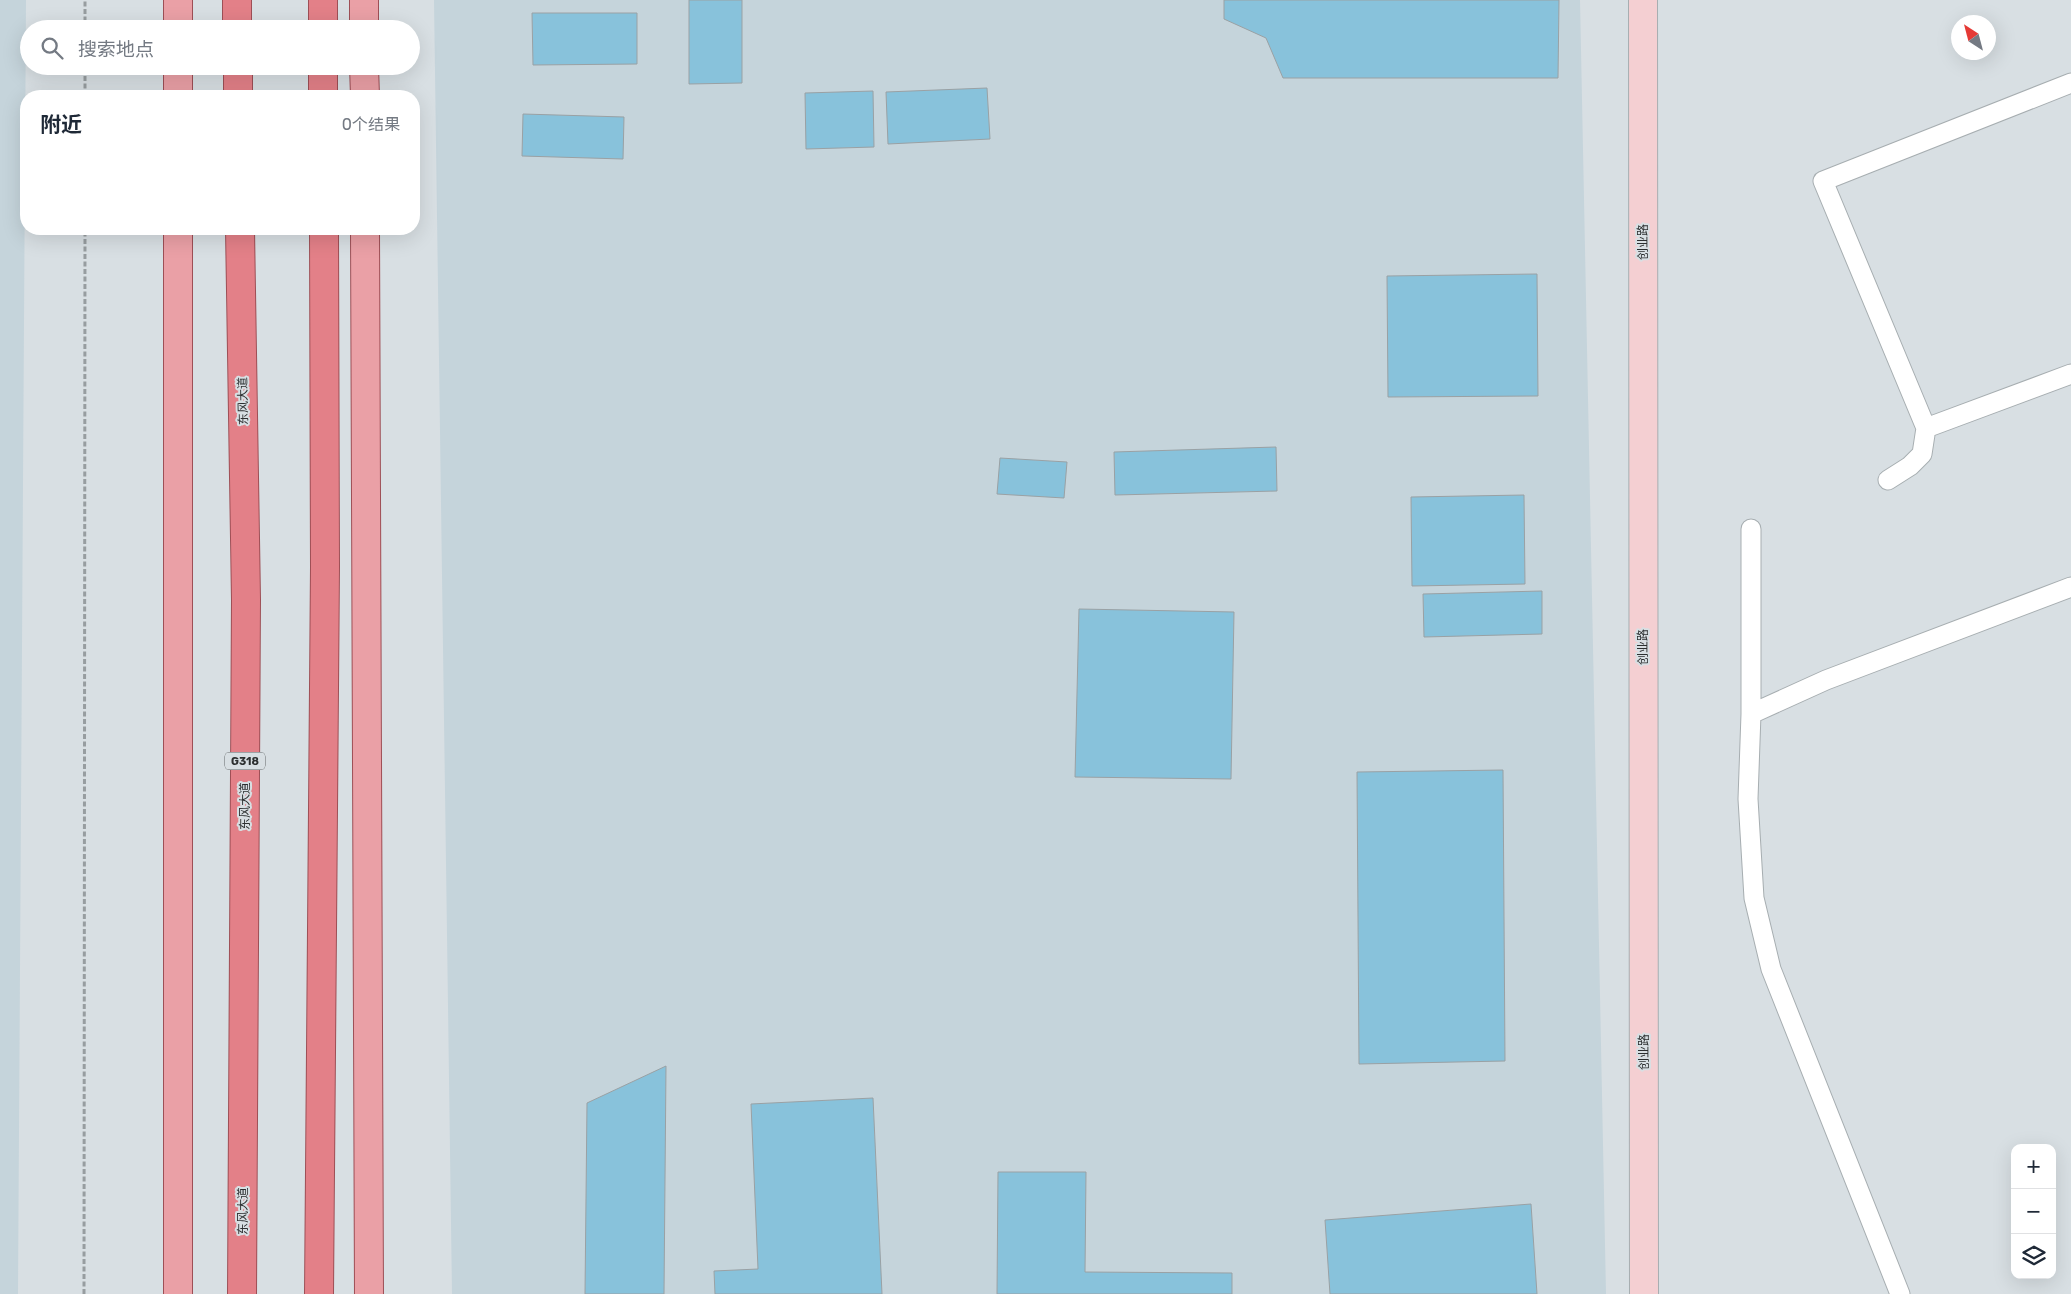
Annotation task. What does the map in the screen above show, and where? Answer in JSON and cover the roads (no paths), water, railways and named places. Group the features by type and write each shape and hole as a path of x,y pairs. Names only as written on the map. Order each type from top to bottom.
{"highway":[{"path":"237,0 237,20"},
{"path":"323,0 323,20"},
{"path":"238,75 238,90"},
{"path":"323,75 323,90"},
{"name":"东风大道","path":"240,235 246,600 242,1294"},
{"path":"319,1294 324,577 324,235"}],"main road":[{"path":"178,0 178,20"},
{"path":"364,0 364,20"},
{"name":"创业路","path":"1642,0 1644,1294"},
{"path":"178,75 178,90"},
{"path":"364,75 365,90"},
{"path":"178,235 178,1294"},
{"path":"365,235 369,1294"}],"lane":[{"path":"1888,480 1910,466 1922,454 1926,428 1823,181 2071,83"},
{"path":"1926,428 2071,374"},
{"path":"1751,529 1751,714 1748,800 1754,898 1771,969 1900,1294"},
{"path":"1751,714 1826,680 2071,587"}]}
